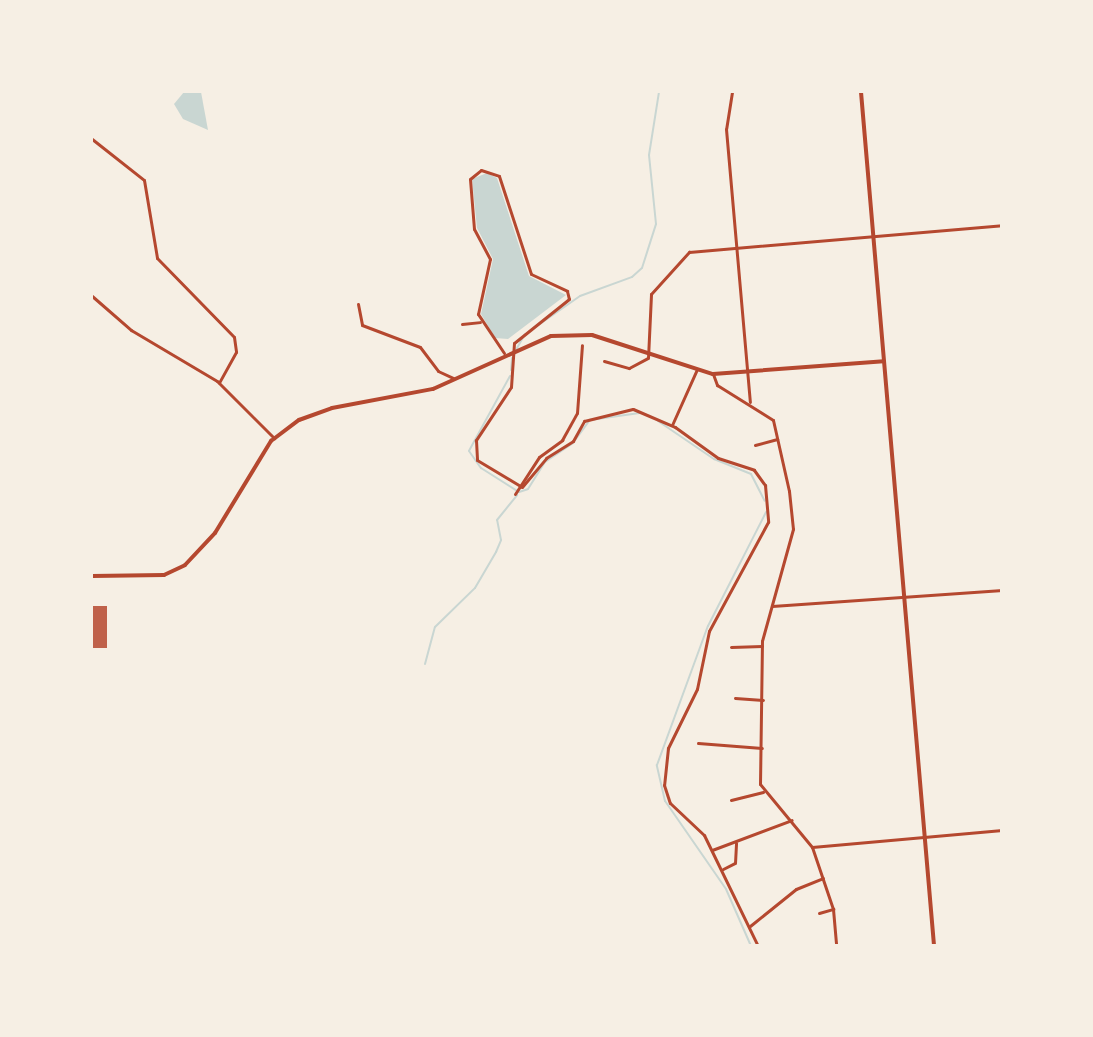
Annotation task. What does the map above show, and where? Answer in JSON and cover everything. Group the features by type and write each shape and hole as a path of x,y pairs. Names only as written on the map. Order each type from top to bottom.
{"street":[{"path":"732,92 726,129 750,402"},
{"path":"861,92 934,945"},
{"path":"92,139 144,180 157,258 234,337 236,352 219,383"},
{"path":"504,353 480,322 490,259 474,229 470,179 473,172 488,170 499,176 531,274 569,295 566,304 521,334 513,349 510,390 489,415 474,450 482,464 519,487 528,485 546,458 573,441 590,418 633,409 672,426 718,458 754,470 770,506 765,530 709,631 697,689 668,748 667,799 700,829 758,945"},
{"path":"604,361 629,368 649,352 653,289 688,253 1002,225"},
{"path":"92,296 131,330 219,383 274,438"},
{"path":"358,304 362,325 420,347 438,371 453,378"},
{"path":"462,324 480,322"},
{"path":"92,576 164,575 185,564 215,533 274,438 325,410 413,395 513,349 551,336 592,335 713,374 884,361"},
{"path":"515,494 539,457 562,440 577,413 582,345"},
{"path":"672,426 697,369"},
{"path":"713,374 717,385 768,413 777,439 793,529 762,646 763,792 792,820 812,847 834,909 836,945"},
{"path":"755,445 777,439"},
{"path":"772,606 1002,590"},
{"path":"731,647 762,646"},
{"path":"735,698 763,700"},
{"path":"698,743 762,748"},
{"path":"731,800 763,792"},
{"path":"712,850 736,843 792,820"},
{"path":"812,847 1002,830"},
{"path":"722,870 735,863 736,843"},
{"path":"750,926 796,889 823,878"},
{"path":"819,913 834,909"}],"shaded area":[{"path":"184,92 201,92 208,130 183,119 174,104"},
{"path":"487,173 497,178 529,276 566,295 508,339 495,338 481,314 493,259 477,228 472,179"}],"building":[{"path":"92,606 107,606 107,648 92,648"}],"waterway":[{"path":"537,326 580,296 632,277 642,268 656,224 649,155 659,92"},
{"path":"516,350 525,334"},
{"path":"511,370 512,358"},
{"path":"510,376 469,451 481,468 519,492 528,489 545,462 573,443 590,420 640,413"},
{"path":"658,421 714,459 751,474 765,501"},
{"path":"425,664 435,627 475,588 501,540 497,520 517,495"},
{"path":"751,946 726,889 665,801 657,765 708,626 766,512"}]}
